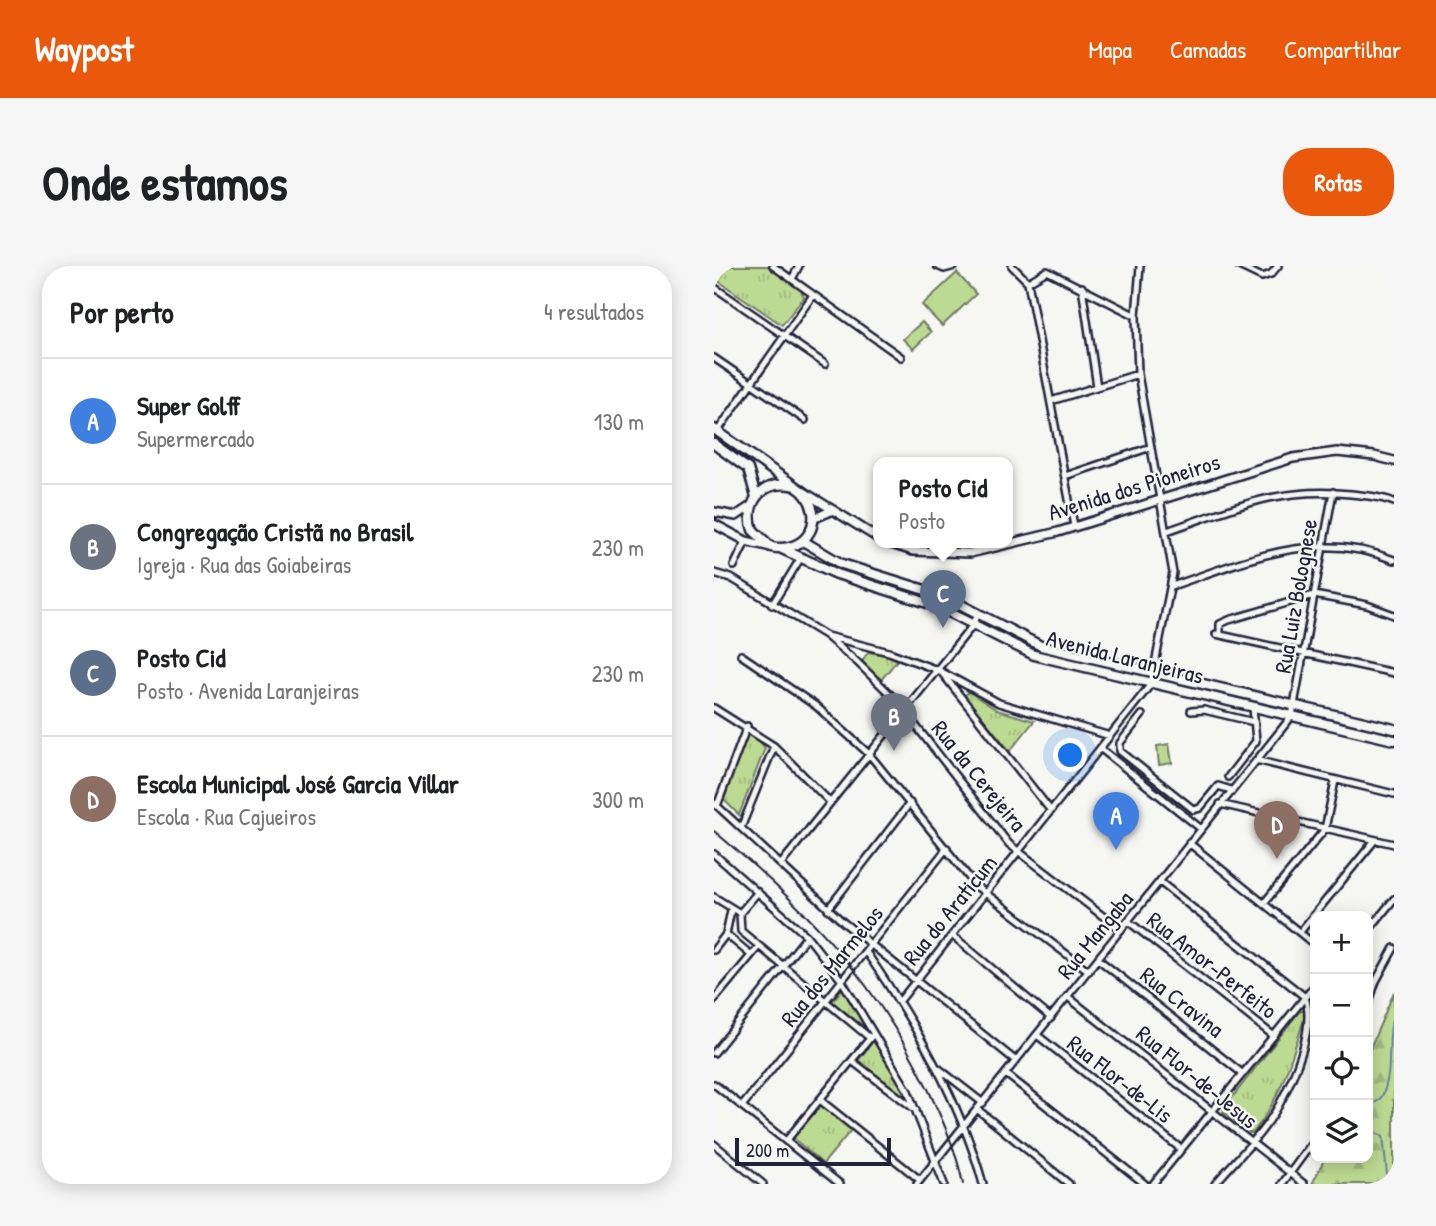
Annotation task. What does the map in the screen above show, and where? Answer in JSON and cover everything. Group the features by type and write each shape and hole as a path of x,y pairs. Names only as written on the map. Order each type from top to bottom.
{"main road":[{"path":"716,430 798,488 873,535"},
{"path":"714,444 748,469 756,497"},
{"name":"Avenida dos Pioneiros","path":"1013,542 1074,526 1293,458 1337,452 1394,461"},
{"path":"714,512 736,516 751,506 756,497 778,484 798,488 813,508 815,518 809,535 803,541 775,547 753,530 751,506"},
{"path":"815,518 834,510"},
{"name":"Avenida Laranjeiras","path":"714,524 746,541 775,547 800,559 937,606 1034,655 1394,740"},
{"name":"Avenida Laranjeiras","path":"803,541 842,565 944,596 1041,646 1394,729"},
{"name":"Avenida dos Pioneiros","path":"904,548 946,554 970,553 989,548"}],"street":[{"path":"773,266 901,357"},
{"path":"792,279 799,266"},
{"path":"937,266 944,269 955,266"},
{"name":"Rua do Araticum","path":"899,1002 1151,684 1172,586 1167,531 1138,374 1136,316 1140,266"},
{"path":"1239,266 1262,276 1271,274 1278,266"},
{"path":"1016,267 1028,282 1074,526"},
{"path":"1028,282 1046,271 1136,316"},
{"path":"714,287 825,364"},
{"path":"1082,287 1097,387"},
{"path":"716,430 813,295"},
{"path":"714,358 805,420"},
{"path":"1051,401 1138,374"},
{"path":"1065,475 1151,447"},
{"path":"1167,531 1280,494 1333,492 1394,502"},
{"name":"Rua Luiz Bolognese","path":"1294,706 1333,492"},
{"path":"734,566 746,541"},
{"path":"1172,586 1293,547 1322,546 1370,550 1394,560"},
{"path":"772,605 800,559"},
{"name":"Rua da Cerejeira","path":"714,573 731,578 825,635 856,661 904,711 1002,835 1121,930"},
{"path":"1394,615 1367,605 1314,595 1229,620 1220,624 1218,635 1394,673"},
{"path":"781,864 938,670 973,625 978,614"},
{"path":"825,635 870,646 938,670 999,703 1110,736"},
{"path":"741,655 816,706 869,754 970,878 1089,971"},
{"path":"938,670 1051,811"},
{"name":"Rua Mangaba","path":"918,1182 1292,716 1294,706"},
{"path":"1228,777 1256,741 1253,707"},
{"path":"714,708 747,726 774,747 830,802"},
{"path":"1191,711 1204,710 1254,722"},
{"path":"1142,715 1120,743 1120,751 1194,810 1200,807 1218,786 1231,790"},
{"path":"747,726 716,805 828,909 1016,1061"},
{"path":"741,828 774,747"},
{"path":"1100,748 1200,828"},
{"path":"1256,761 1394,794"},
{"path":"1264,903 1325,829 1335,781"},
{"path":"828,909 910,803"},
{"path":"1220,804 1394,844"},
{"path":"1300,932 1375,840"},
{"path":"1189,843 1310,941"},
{"name":"Rua dos Marmelos","path":"743,1105 947,848"},
{"path":"714,854 807,936 842,981 916,1111 944,1184"},
{"path":"1160,882 1305,997 1309,1014 1300,1054 1279,1106 1215,1184"},
{"path":"758,892 740,913 741,931 826,1002 872,1036"},
{"path":"714,897 731,910 740,913"},
{"path":"1373,926 1394,899"},
{"path":"714,950 726,934 731,910"},
{"name":"Rua Amor-Perfeito","path":"1128,921 1274,1035"},
{"path":"726,934 751,955"},
{"path":"952,935 1051,1017"},
{"path":"714,1053 807,936"},
{"path":"714,1000 759,946"},
{"path":"1373,990 1394,948"},
{"path":"866,952 936,1066 963,1126 983,1184"},
{"name":"Rua Cravina","path":"1098,959 1243,1074"},
{"path":"1153,1184 1310,991"},
{"name":"Rua Flor-de-Jesus","path":"1068,997 1304,1184"},
{"name":"Rua Flor-de-Lis","path":"1037,1035 1181,1149"},
{"path":"786,1141 872,1036"},
{"path":"852,1061 916,1111"},
{"path":"936,1066 983,1103"},
{"path":"1006,1074 1145,1184"},
{"path":"714,1084 840,1184"},
{"path":"820,1100 918,1182"},
{"path":"977,1109 1069,1184"},
{"path":"714,1144 764,1184"},
{"path":"1282,1184 1310,1146"}],"green space":[{"path":"714,266 769,266 800,288 804,297 782,325 714,278"},
{"path":"957,273 976,294 942,326 922,305"},
{"path":"922,322 931,332 913,349 903,339"},
{"path":"984,620 1074,657 1074,662 1016,642 984,625"},
{"path":"868,652 899,658 881,680 862,661"},
{"path":"969,692 997,710 1034,721 1010,751 964,696"},
{"path":"752,732 765,748 739,815 724,800 746,734"},
{"path":"1169,744 1172,763 1159,765 1157,746"},
{"path":"843,988 867,1026 866,1028 832,1002"},
{"path":"1394,992 1394,1184 1312,1184 1322,1163 1373,1163 1373,1041"},
{"path":"1304,1010 1306,1013 1279,1091 1263,1119 1253,1133 1250,1133 1223,1112 1224,1108 1299,1012"},
{"path":"874,1040 910,1103 858,1061"},
{"path":"821,1105 852,1129 823,1164 793,1138"}],"waterway":[{"path":"1373,1104 1382,1096 1386,1084 1394,1013"},
{"path":"1373,1132 1383,1136 1388,1184"}],"railway":[{"path":"714,831 808,917 861,979 885,1013 939,1112 953,1147 963,1184"}],"place":[{"name":"Posto Cid","path":"943,628"},
{"name":"Congregação Cristã no Brasil","path":"894,751"},
{"name":"Super Golff","path":"1116,850"},
{"name":"Escola Municipal José Garcia Villar","path":"1277,859"}]}
